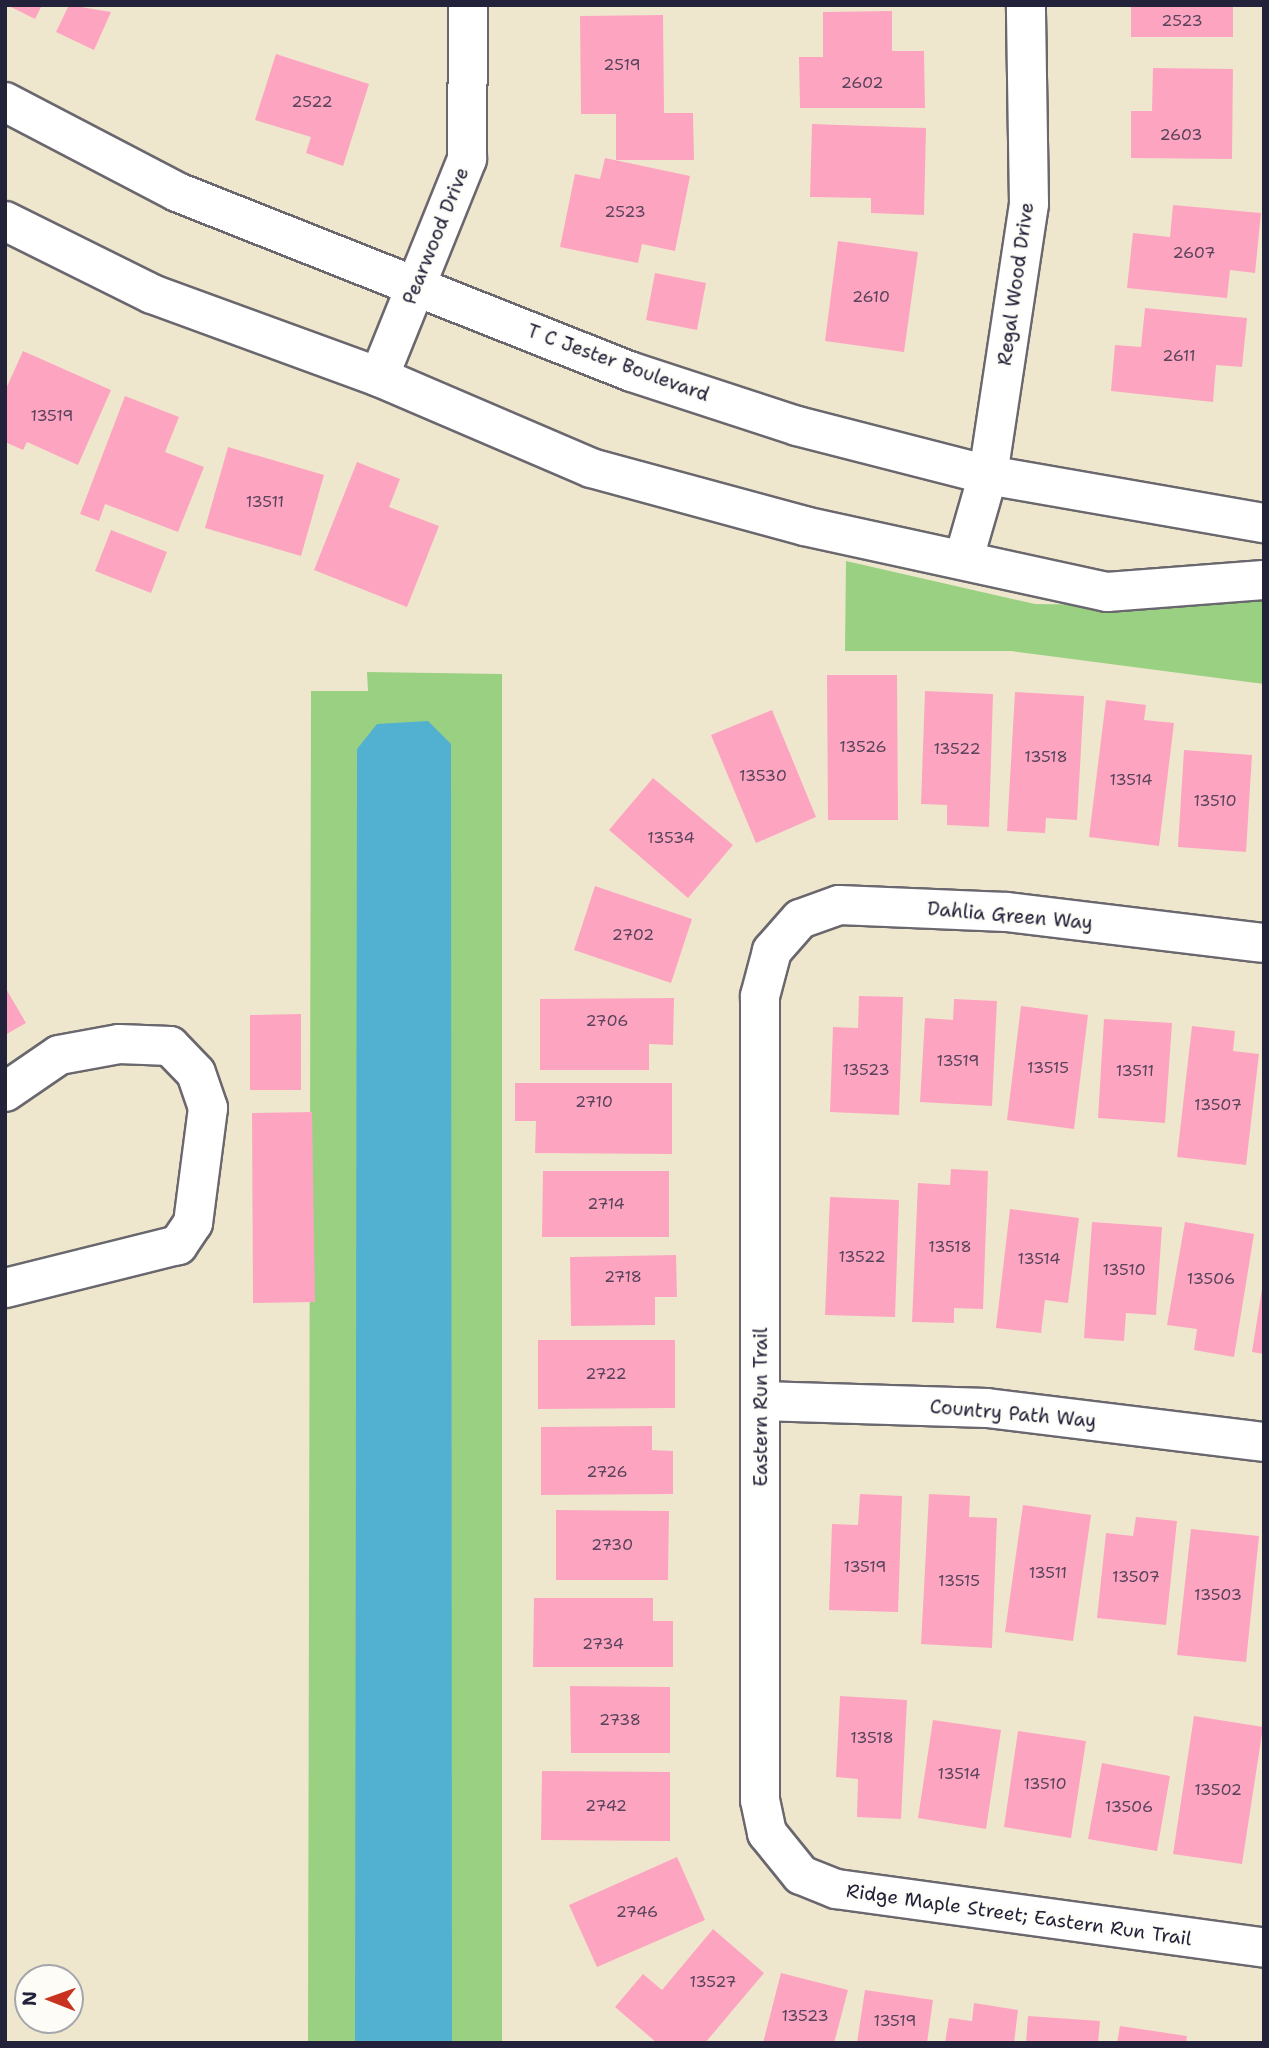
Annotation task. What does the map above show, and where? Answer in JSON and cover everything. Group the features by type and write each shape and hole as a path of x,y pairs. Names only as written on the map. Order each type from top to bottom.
{"street":[{"name":"Pearwood Drive","path":"379,377 467,159 468,5"},
{"name":"Regal Wood Drive","path":"964,558 988,475 1029,204 1026,5"},
{"name":"T C Jester Boulevard","path":"5,102 177,192 632,372 797,426 988,475 1264,523"},
{"path":"5,221 152,294 379,377 591,468 804,526 964,558 1107,592 1264,580"},
{"name":"Dahlia Green Way","path":"772,951 800,919 839,905 1006,912 1264,943"},
{"name":"Eastern Run Trail","path":"772,951 760,996 760,1800 767,1833 783,1858"},
{"path":"5,1092 59,1055 119,1044 170,1046 196,1073 208,1108 193,1223 178,1245 5,1288"},
{"name":"Country Path Way","path":"761,1401 987,1408 1264,1442"},
{"name":"Ridge Maple Street; Eastern Run Trail","path":"783,1858 801,1875 836,1889 1264,1948"}],"green space":[{"path":"846,561 1035,604 1114,605 1264,591 1264,684 1011,651 845,651"},
{"path":"367,672 502,674 502,2043 308,2043 311,691 368,691"}],"water":[{"path":"428,721 451,744 452,2043 355,2043 357,749 377,724"}],"building":[{"path":"7,5 42,5 35,19"},
{"path":"69,5 111,12 94,50 56,32"},
{"path":"1131,5 1233,5 1233,37 1131,37"},
{"path":"892,11 892,51 924,51 925,108 800,108 799,57 823,57 823,12"},
{"path":"663,15 664,113 693,113 694,160 616,160 616,114 581,114 580,16"},
{"path":"276,54 369,84 343,166 306,153 311,137 255,120"},
{"path":"1153,68 1233,69 1232,159 1131,158 1131,111 1152,111"},
{"path":"812,124 926,128 924,215 871,213 871,198 810,197"},
{"path":"605,158 690,176 675,251 642,244 638,263 560,247 575,174 600,179"},
{"path":"1173,205 1261,213 1255,273 1230,270 1227,298 1127,288 1133,233 1170,237"},
{"path":"838,241 918,252 904,352 825,341"},
{"path":"655,273 706,283 697,330 646,320"},
{"path":"1145,308 1247,318 1242,367 1216,365 1213,402 1111,391 1115,345 1141,347"},
{"path":"23,351 111,390 78,465 27,442 23,450 5,442 5,391"},
{"path":"125,396 179,417 165,452 204,467 178,532 105,504 99,521 80,514"},
{"path":"228,447 324,475 301,556 205,528"},
{"path":"357,462 400,479 389,507 439,526 407,607 314,570"},
{"path":"111,530 167,552 151,593 95,571"},
{"path":"827,675 897,675 898,820 828,820"},
{"path":"925,691 993,694 989,827 947,825 947,805 921,804"},
{"path":"1015,692 1084,696 1077,820 1046,818 1045,833 1007,831"},
{"path":"1106,700 1146,705 1144,720 1174,723 1159,846 1089,837"},
{"path":"772,710 816,817 756,843 711,735"},
{"path":"1184,750 1252,755 1246,852 1178,847"},
{"path":"653,778 733,845 688,898 609,830"},
{"path":"595,886 692,919 671,983 574,950"},
{"path":"5,987 26,1023 5,1035"},
{"path":"859,996 903,997 899,1115 830,1112 833,1027 858,1028"},
{"path":"674,998 673,1045 649,1044 649,1070 540,1070 540,999"},
{"path":"954,999 997,1001 992,1106 920,1102 925,1018 953,1020"},
{"path":"1021,1006 1088,1015 1074,1129 1007,1120"},
{"path":"301,1014 301,1090 250,1090 250,1015"},
{"path":"1104,1019 1172,1023 1165,1123 1098,1118"},
{"path":"1192,1026 1235,1031 1233,1051 1259,1054 1246,1165 1177,1157"},
{"path":"515,1083 672,1083 672,1154 535,1153 536,1121 515,1121"},
{"path":"312,1112 315,1302 253,1303 252,1113"},
{"path":"951,1169 988,1171 983,1309 954,1308 954,1323 912,1322 918,1183 950,1185"},
{"path":"543,1171 669,1171 669,1237 542,1237"},
{"path":"830,1197 899,1200 895,1317 825,1315"},
{"path":"1010,1209 1079,1218 1068,1303 1045,1300 1041,1333 996,1328"},
{"path":"1092,1222 1162,1227 1156,1315 1126,1313 1124,1341 1084,1338"},
{"path":"1185,1222 1254,1234 1234,1357 1194,1350 1197,1329 1167,1325"},
{"path":"676,1255 677,1297 655,1297 655,1325 571,1326 570,1257"},
{"path":"1264,1276 1264,1354 1252,1352"},
{"path":"538,1340 675,1340 675,1408 538,1409"},
{"path":"652,1426 652,1450 673,1451 673,1494 541,1495 541,1427"},
{"path":"860,1494 902,1496 898,1612 829,1610 832,1524 858,1525"},
{"path":"929,1494 970,1496 969,1517 997,1518 992,1648 921,1644"},
{"path":"1023,1505 1091,1515 1073,1641 1005,1632"},
{"path":"556,1510 669,1511 668,1580 556,1580"},
{"path":"1136,1517 1177,1521 1166,1625 1097,1618 1106,1533 1133,1536"},
{"path":"1191,1529 1259,1536 1246,1662 1177,1655"},
{"path":"534,1598 653,1598 653,1621 673,1621 673,1667 533,1667"},
{"path":"570,1686 670,1687 670,1753 571,1753"},
{"path":"840,1696 907,1700 901,1819 857,1817 858,1779 836,1777"},
{"path":"1194,1716 1263,1727 1242,1864 1173,1854"},
{"path":"933,1720 1001,1730 986,1829 918,1818"},
{"path":"1018,1731 1086,1741 1071,1838 1004,1827"},
{"path":"1102,1763 1170,1776 1157,1851 1088,1839"},
{"path":"542,1771 670,1772 670,1841 541,1840"},
{"path":"677,1857 705,1920 597,1967 569,1905"},
{"path":"713,1929 764,1973 705,2043 657,2043 615,2007 643,1974 662,1990"},
{"path":"781,1973 848,1990 834,2043 763,2043"},
{"path":"865,1990 933,2000 927,2043 857,2043"},
{"path":"974,2003 1018,2010 1014,2043 945,2043 949,2018 972,2021"},
{"path":"1028,2016 1100,2021 1098,2043 1026,2043"},
{"path":"1120,2026 1187,2036 1186,2043 1117,2043"}]}
